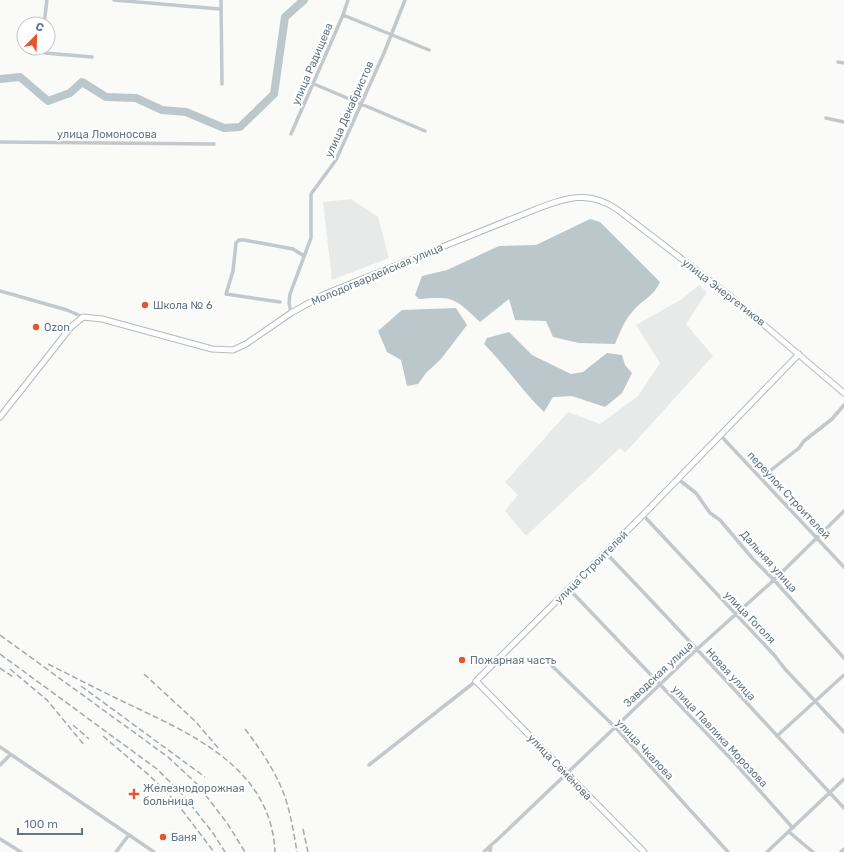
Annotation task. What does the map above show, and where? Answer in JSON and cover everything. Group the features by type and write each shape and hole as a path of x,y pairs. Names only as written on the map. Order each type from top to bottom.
{"street":[{"path":"45,16 47,0"},
{"path":"114,0 220,9"},
{"path":"221,0 222,84"},
{"name":"улица Радищева","path":"291,134 314,84 348,0"},
{"name":"улица Декабристов","path":"291,313 289,304 290,294 312,231 310,207 311,194 336,160 391,36 405,0"},
{"path":"343,15 391,36 429,50"},
{"path":"56,53 92,57"},
{"path":"838,62 844,63"},
{"path":"314,84 425,131"},
{"path":"826,118 844,122"},
{"name":"улица Ломоносова","path":"0,142 214,144"},
{"name":"Молодогвардейская улица","path":"0,291 67,310 82,317 102,319 212,349 225,351 233,350 246,344 291,313 325,294 350,283 534,210 577,198 599,199"},
{"name":"улица Энергетиков","path":"599,199 618,210 730,296 844,393"},
{"path":"280,302 226,294 233,271 236,243 239,240 244,240 293,249 304,256"},
{"path":"0,417 71,327 82,317"},
{"name":"улица Строителей","path":"369,765 476,681 643,515 800,354"},
{"path":"761,478 799,448 804,441 832,419 844,405"},
{"name":"переулок Строителей","path":"721,436 844,567"},
{"name":"Дальняя улица","path":"678,479 696,493 710,513 720,520 753,559 774,580 844,658"},
{"name":"Заводская улица","path":"484,852 567,774 614,727 696,650 774,580 844,512"},
{"name":"улица Гоголя","path":"643,515 844,732"},
{"name":"Новая улица","path":"605,552 622,567 696,650 844,808"},
{"name":"улица Павлика Морозова","path":"569,589 792,827"},
{"name":"улица Чкалова","path":"546,660 614,727 728,852"},
{"path":"777,736 844,675"},
{"name":"улица Семёнова","path":"476,681 644,852"},
{"path":"0,747 128,836 154,852"},
{"path":"0,765 10,755"},
{"path":"767,852 844,779"},
{"path":"789,832 813,852"},
{"path":"116,852 128,836"},
{"path":"0,839 21,852"},
{"path":"490,852 491,845"},
{"path":"841,852 844,849"}],"shaded area":[{"path":"351,199 378,217 389,258 332,280 323,202"},
{"path":"590,219 600,222 660,282 655,291 636,307 627,319 615,344 579,343 553,337 546,321 515,320 509,299 480,322 459,303 453,300 440,298 419,299 415,295 422,276 447,270 499,246 536,245"},
{"path":"699,285 707,292 686,324 713,356 625,453 620,448 526,536 505,511 518,495 505,482 568,412 600,424 638,396 660,363 636,325 682,299"},
{"path":"456,308 467,325 441,359 426,373 418,384 407,386 401,360 387,352 378,331 402,310"},
{"path":"509,332 532,355 571,374 583,372 607,353 622,355 625,365 632,373 622,393 605,407 572,396 553,397 544,412 528,396 500,361 484,344 487,338"}],"waterway":[{"path":"0,79 20,77 48,101 70,93 82,82 106,97 136,98 162,110 186,112 224,128 240,127 274,94 285,17 304,0"}],"railway":[{"path":"0,635 168,757 197,784 227,823 245,852"},
{"path":"0,654 157,769 183,795 213,833 225,852"},
{"path":"48,664 175,727 200,741 223,757 243,776 259,797 270,822 275,852"},
{"path":"0,668 13,677"},
{"path":"10,669 47,700 85,746"},
{"path":"144,674 195,721 219,749"},
{"path":"81,686 205,777"},
{"path":"73,725 89,739"},
{"path":"245,729 268,762 285,797 297,852"},
{"path":"103,736 150,776 176,802 214,852"},
{"path":"303,829 308,852"}],"place":[{"name":"Школа № 6","path":"145,305"},
{"name":"Ozon","path":"36,327"},
{"name":"Пожарная часть","path":"462,660"},
{"name":"Железнодорожная больница","path":"134,794"},
{"name":"Баня","path":"163,837"}]}
